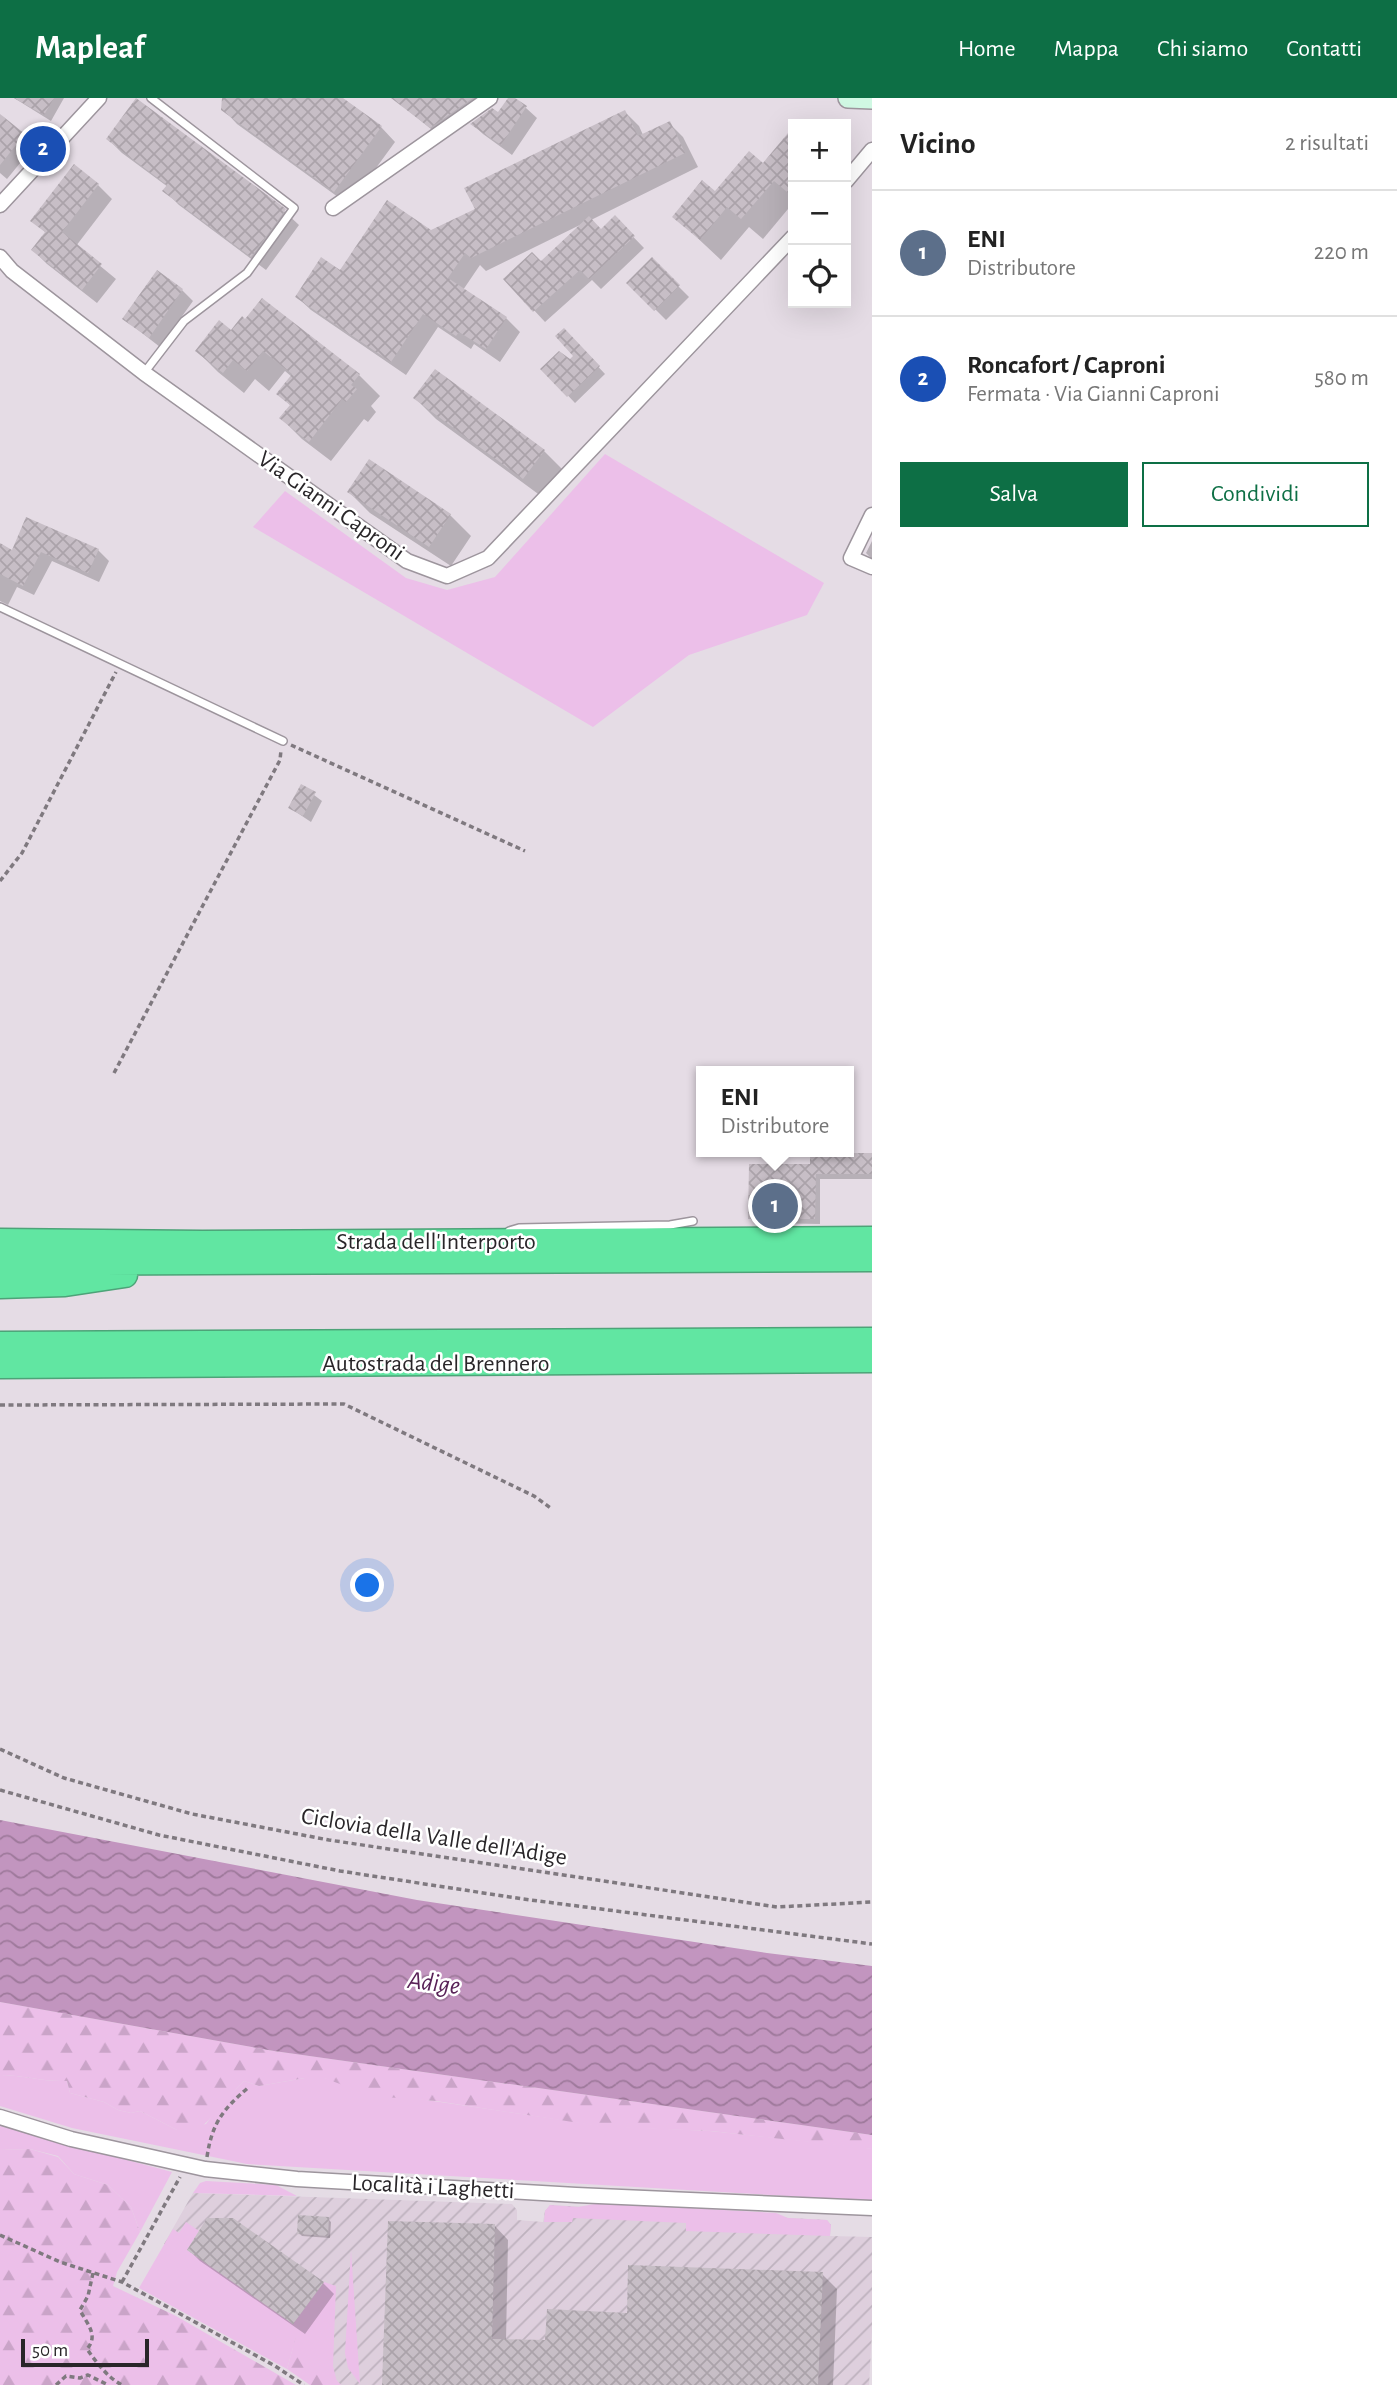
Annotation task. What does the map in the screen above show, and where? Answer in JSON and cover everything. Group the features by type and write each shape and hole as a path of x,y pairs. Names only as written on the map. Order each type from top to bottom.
{"highway":[{"name":"Strada dell'Interporto","path":"0,1241 872,1239"},
{"name":"Strada dell'Interporto","path":"0,1263 872,1259"},
{"path":"0,1286 65,1284 202,1262"},
{"name":"Autostrada del Brennero","path":"0,1344 872,1340"},
{"name":"Autostrada del Brennero","path":"0,1366 872,1360"}],"street":[{"path":"0,205 99,98"},
{"path":"333,208 490,98"},
{"path":"848,98 872,99"},
{"path":"851,175 872,150"},
{"name":"Via Gianni Caproni","path":"0,257 12,271 144,373 407,561 447,576 488,558 788,242"},
{"path":"872,515 851,558 872,567"},
{"name":"Località i Laghetti","path":"0,2117 71,2139 205,2169 297,2179 872,2208"}],"lane":[{"path":"144,373 184,321 247,273 295,208 151,98"},
{"path":"0,607 283,741"},
{"path":"474,1241 519,1228 670,1225 693,1221"}],"path":[{"path":"0,881 22,853 120,664"},
{"path":"114,1073 280,760 283,741 525,851"},
{"path":"0,1405 344,1404 534,1496 552,1510"},
{"name":"Ciclovia della Valle dell'Adige","path":"0,1749 64,1778 180,1810 329,1840 777,1908 872,1902"},
{"path":"0,1790 159,1835 341,1871 523,1899 872,1944"},
{"path":"205,2169 210,2138 218,2119 232,2101 249,2087"},
{"path":"122,2282 187,2165"},
{"path":"0,2235 60,2262 122,2282 275,2366 303,2385"},
{"path":"93,2273 88,2296 80,2310 94,2336 93,2343 87,2349 94,2360 122,2385"},
{"path":"56,2385 66,2376 80,2378 88,2375 108,2385"}],"shaded area":[{"path":"193,2193 512,2204 517,2210 517,2220 543,2222 545,2211 550,2205 827,2220 831,2225 830,2236 872,2237 869,2385 341,2385 164,2244"}],"green space":[{"path":"605,454 824,583 807,615 689,655 593,727 253,527 285,491 406,578 447,590 495,577"},
{"path":"0,2002 274,2051 872,2135 872,2149 711,2131 605,2127 436,2101 372,2096 324,2078 305,2078 259,2086 244,2081 195,2132 177,2130 140,2111 131,2113 118,2110 104,2102 70,2093 67,2081 0,2075"},
{"path":"0,2075 67,2081 70,2093 104,2102 118,2110 131,2113 140,2111 177,2130 206,2124 219,2106 244,2081 259,2086 305,2078 324,2078 406,2097 603,2126 710,2131 861,2147 872,2149 872,2201 247,2164 72,2128 0,2106"},
{"path":"0,2126 172,2172 140,2232 131,2207 108,2185 74,2174 58,2156 30,2149 0,2150"},
{"path":"30,2149 58,2157 74,2174 108,2185 131,2207 140,2232 117,2272 113,2286 176,2316 296,2385 0,2385 0,2150"},
{"path":"206,2181 276,2185 297,2196 193,2193 200,2183"},
{"path":"600,2203 776,2213 788,2218 827,2220 831,2225 830,2236 686,2231 686,2223 573,2218 572,2222 544,2222 545,2211 550,2205 578,2207"},
{"path":"186,2222 199,2231 187,2250 293,2324 324,2282 336,2286 333,2366 337,2382 296,2337 287,2369 139,2288 173,2229 179,2233"},
{"path":"351,2250 360,2384 348,2368 345,2353"},
{"path":"296,2336 341,2385 310,2385 287,2369"}],"water":[{"name":"Adige","path":"0,1820 417,1900 767,1953 872,1966 872,2135 274,2051 0,2002"}],"building":[{"path":"14,98 54,98 44,115"},
{"path":"136,98 286,209 251,257 162,191 167,185 106,139"},
{"path":"222,98 343,98 382,126 334,192 221,110"},
{"path":"391,98 473,98 430,128"},
{"path":"508,98 515,98 527,106 501,145 470,124 492,108 498,112"},
{"path":"625,110 638,136 670,121 685,153 471,258 465,253 448,278 507,317 486,349 459,332 456,336 423,314 391,362 295,297 321,257 340,270 387,200 431,230 475,209 464,188"},
{"path":"0,114 25,134 0,165"},
{"path":"788,133 788,193 774,181 741,219 727,207 700,240 672,217 702,180 715,191 749,151 763,163"},
{"path":"74,164 99,184 62,232 102,264 82,290 31,250 45,232 30,221"},
{"path":"615,215 635,236 589,279 580,270 533,312 503,279 532,252 541,261 589,216 601,229"},
{"path":"652,257 680,285 654,311 626,283"},
{"path":"157,270 183,289 149,338 122,319"},
{"path":"262,298 360,374 351,385 357,389 346,402 342,399 309,442 279,418 290,405 276,394 292,374 263,351 247,371 233,360 223,373 195,351 219,320 231,330 242,316 245,319"},
{"path":"564,328 600,366 567,397 540,369 559,351 570,359 573,356 555,336"},
{"path":"435,369 545,450 523,479 413,398"},
{"path":"369,459 451,514 429,547 347,492"},
{"path":"26,517 99,549 88,573 41,552 23,586 0,574 0,543 12,550"},
{"path":"301,784 316,792 303,816 288,808"},
{"path":"854,1153 872,1153 872,1174 816,1174 815,1219 748,1219 749,1164 810,1164 810,1157 854,1157"},
{"path":"298,2215 329,2217 328,2236 297,2234"},
{"path":"207,2218 233,2218 324,2282 293,2324 187,2250"},
{"path":"388,2221 495,2224 492,2339 545,2340 547,2309 627,2313 628,2265 823,2272 818,2385 382,2385"}],"place":[{"name":"Roncafort / Caproni","path":"43,149"},
{"name":"ENI","path":"775,1206"}]}
